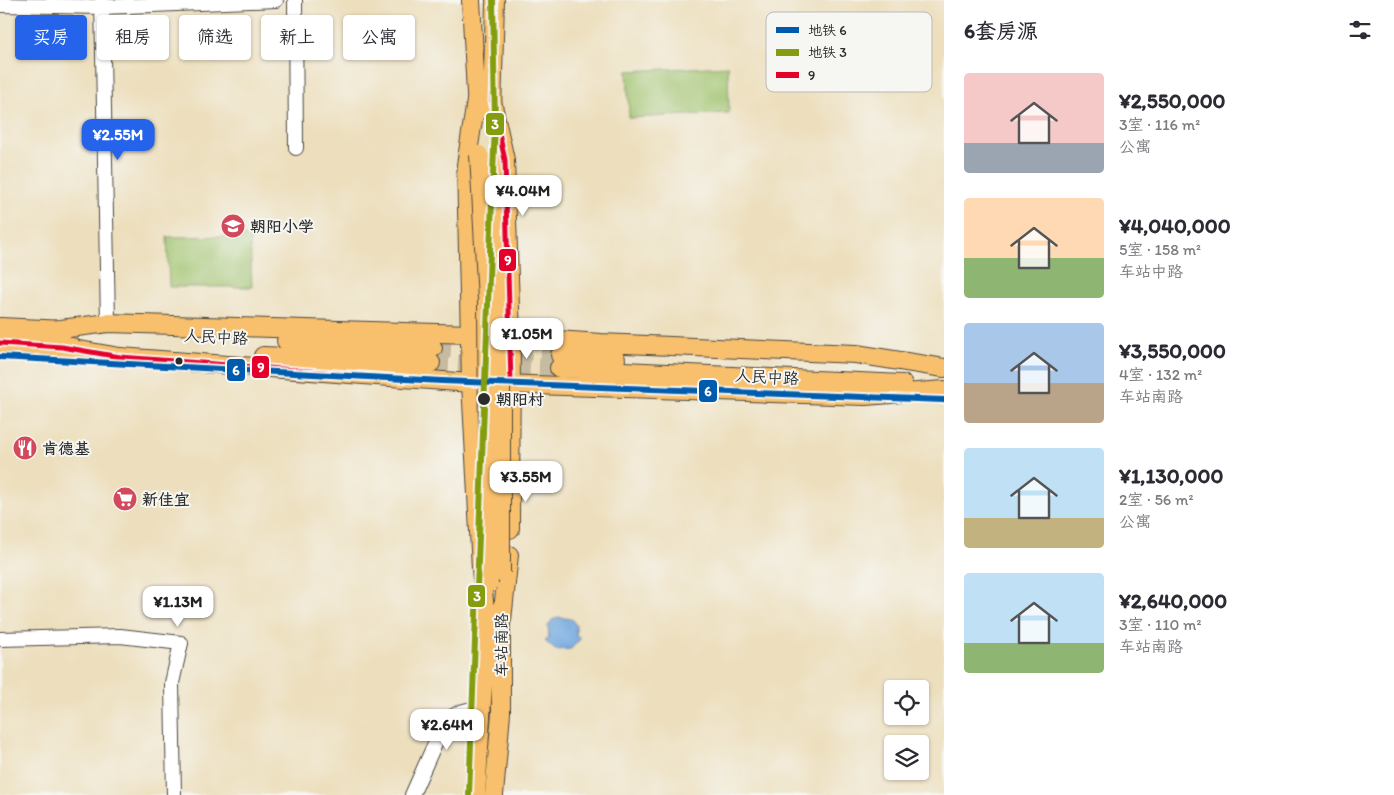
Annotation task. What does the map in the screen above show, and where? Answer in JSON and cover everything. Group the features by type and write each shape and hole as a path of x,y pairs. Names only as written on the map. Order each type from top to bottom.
{"main road":[{"path":"471,0 484,101 487,158 501,308 495,584"},
{"path":"487,633 471,382 466,165 484,101 495,0"},
{"path":"484,101 506,160 511,383 509,566 502,620"},
{"path":"53,330 108,323 470,334 856,354 944,368"},
{"name":"人民中路","path":"0,327 432,355 62,347 0,343"},
{"path":"62,347 120,357 471,382 866,396 944,390"},
{"name":"人民中路","path":"944,373 559,361 944,386"},
{"name":"车站南路","path":"494,795 501,713 502,620 495,584"},
{"name":"车站南路","path":"476,795 487,633 495,584"}],"street":[{"path":"0,5 276,0"},
{"path":"295,0 296,148"},
{"path":"102,4 108,323"},
{"path":"0,639 120,636 181,642 172,683 174,795"},
{"path":"412,795 445,721 460,712 483,706"}],"green space":[{"path":"728,66 729,113 629,118 627,71"},
{"path":"250,236 252,287 169,287 167,237"}],"water":[{"path":"558,617 572,619 576,626 576,636 581,638 571,649 555,650 545,641 549,638 548,626 552,620"}],"tunnel":[{"path":"433,348 560,355"},
{"path":"431,363 559,368"}],"metro line":[{"name":"3","path":"469,795 495,123 493,0"},
{"name":"6","path":"0,357 442,381 944,400"}],"transit line":[{"name":"9","path":"0,343 62,347 120,357 471,383 511,383 505,160 492,101 495,0"}],"place":[{"name":"朝阳小学","path":"233,226"},
{"name":"朝阳村","path":"484,399"},
{"name":"肯德基","path":"25,448"},
{"name":"新佳宜","path":"125,499"}]}
